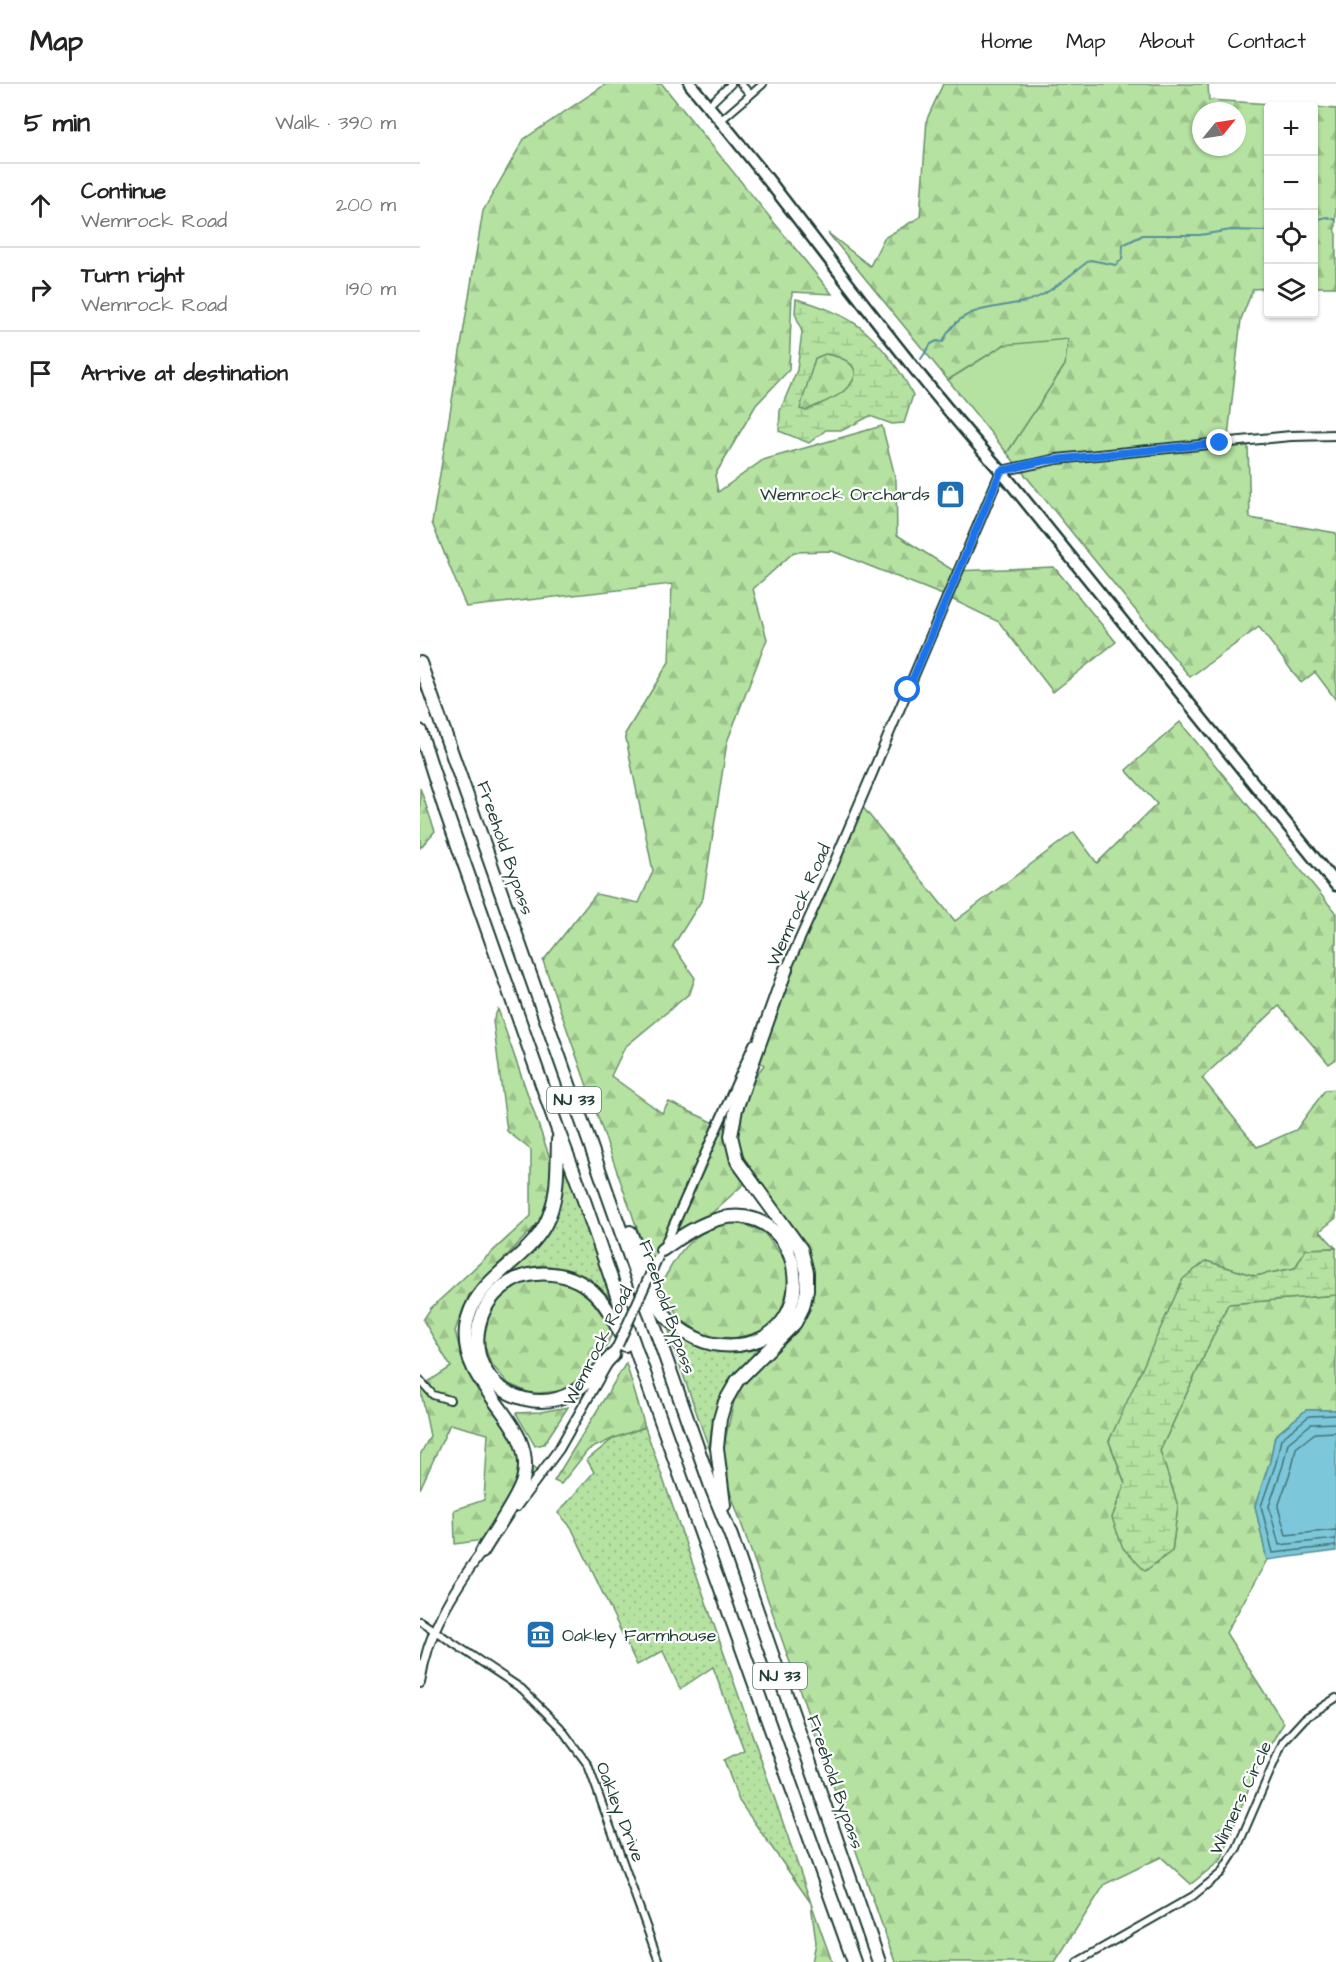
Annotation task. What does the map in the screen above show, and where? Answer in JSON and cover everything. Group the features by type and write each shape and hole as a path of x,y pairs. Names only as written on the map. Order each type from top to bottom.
{"highway":[{"name":"Freehold Bypass","path":"420,663 712,1489 731,1536 879,1962"},
{"name":"NJ 33","path":"420,730 448,817 559,1133 854,1962"},
{"path":"731,1536 717,1463 718,1426 722,1409 737,1381 795,1323 803,1307 807,1290 807,1272 801,1249 737,1161 731,1136 736,1109 786,969"},
{"path":"482,1552 520,1488 525,1465 523,1447 519,1437 477,1378 469,1362 465,1340 467,1318 473,1303 483,1289 532,1242 545,1225 557,1187 559,1133"},
{"path":"590,1144 631,1234 661,1308 684,1330 707,1342 741,1344 769,1334 789,1310 796,1288 791,1256 778,1236 757,1222 742,1218 719,1219 684,1235 660,1254"},
{"path":"616,1350 584,1384 567,1395 540,1401 522,1398 499,1386 484,1368 477,1345 479,1322 484,1307 492,1296 508,1282 522,1276 540,1273 565,1276 581,1282 599,1296 609,1309 621,1334 695,1518"}],"main road":[{"path":"690,84 779,193 816,244 907,358 1336,885"}],"street":[{"path":"708,106 731,84"},
{"path":"741,84 750,94"},
{"path":"720,121 763,84"},
{"path":"1001,471 1057,459 1291,436 1336,435"},
{"name":"Wemrock Road","path":"420,1683 433,1630 454,1592 559,1449 616,1350 834,863 1001,471"},
{"path":"420,1380 433,1395 450,1400"},
{"name":"Oakley Drive","path":"420,1621 522,1689 560,1727 588,1765 659,1962"},
{"name":"Winners Circle","path":"1077,1962 1193,1896 1216,1878 1237,1848 1283,1742 1305,1718 1336,1698"}],"green space":[{"path":"606,84 662,84 832,294 792,292 789,370 756,405 715,475 718,492 763,460 882,426 896,480 897,535 954,571 1054,567 1116,642 1053,692 999,622 945,596 832,551 794,552 753,589 767,639 727,742 703,898 673,946 695,978 690,993 625,1047 611,1076 662,1113 669,1102 717,1124 764,1065 750,1053 857,800 955,921 1074,832 1097,863 1157,804 1126,770 1180,722 1336,913 1336,1059 1329,1064 1279,1006 1202,1078 1257,1147 1296,1130 1325,1090 1336,1089 1336,1218 1320,1231 1336,1248 1306,1249 1295,1268 1255,1276 1206,1261 1109,1441 1125,1483 1112,1518 1172,1551 1178,1506 1160,1451 1228,1304 1336,1295 1336,1410 1306,1410 1275,1436 1270,1461 1255,1506 1267,1560 1226,1633 1284,1723 1258,1764 1221,1860 1191,1884 1161,1857 1105,1884 1055,1962 895,1962 726,1480 722,1453 736,1393 813,1301 809,1249 755,1174 651,1268 543,961 596,894 639,903 653,871 625,734 669,662 672,584 466,607 432,523 483,211 524,139"},
{"path":"943,84 1208,84 1209,100 1240,102 1192,102 1192,156 1246,156 1246,102 1264,104 1264,288 1253,289 1241,319 1227,446 1248,445 1250,518 1336,533 1336,700 1315,672 1301,683 1259,627 1190,677 1007,453 1065,365 1004,345 948,380 828,233 870,266 884,238 920,217 927,119"},
{"path":"1318,107 1336,109 1336,226 1334,229 1336,231 1336,287 1318,287"},
{"path":"796,299 832,311 850,320 872,337 898,369 913,395 904,423 892,424 870,416 843,430 826,430 809,443 779,431 780,411 797,370 802,332 795,313","holes":["825,354 850,363 855,372 854,378 849,386 836,396 806,411 800,409 815,358"]},
{"path":"1068,339 1065,365 1007,453 948,380 1004,345"},
{"path":"825,354 850,363 855,372 854,378 840,395 806,411 799,409 815,358"},
{"path":"420,788 435,831 420,848"},
{"path":"498,1009 560,1187 542,1219 469,1295 455,1331 464,1365 541,1478 498,1538 455,1544 454,1510 484,1500 488,1434 450,1424 420,1489 420,1455 430,1436 420,1387 451,1367 423,1320 431,1308 531,1216 531,1150 507,1131 493,1021"},
{"path":"564,1166 614,1301 588,1277 561,1268 542,1265 517,1271 502,1278 539,1241 554,1220 562,1195"},
{"path":"734,1222 763,1231 784,1259 790,1281 779,1317 761,1332 735,1338 706,1336 680,1319 660,1286 681,1252 697,1236"},
{"path":"1336,1248 1336,1295 1228,1304 1160,1451 1178,1506 1172,1551 1145,1571 1123,1548 1112,1518 1125,1483 1109,1441 1183,1279 1206,1261 1255,1276 1295,1268 1306,1249"},
{"path":"553,1278 574,1287 589,1298 613,1332 597,1365 569,1390 532,1394 509,1384 491,1364 483,1341 489,1316 500,1293 525,1281"},
{"path":"666,1320 698,1345 737,1351 773,1339 739,1371 722,1394 715,1414 709,1448 674,1349"},
{"path":"626,1363 645,1427 588,1450 561,1484 554,1481"},
{"path":"568,1407 544,1444 535,1446 516,1413 540,1412"},
{"path":"645,1427 811,1903 739,1801 724,1760 744,1750 713,1667 680,1689 663,1651 637,1665 571,1527 558,1513 594,1472 587,1460 614,1438"},
{"path":"811,1903 832,1962 812,1962 816,1943"}],"water":[{"path":"1306,1410 1336,1410 1336,1551 1267,1560 1255,1506 1270,1461 1275,1436"}],"waterway":[{"path":"1318,219 1327,217 1336,220"},
{"path":"921,359 931,344 937,341 943,342 962,318 988,308 1030,300 1044,294 1090,260 1116,265 1122,259 1123,245 1143,235 1200,235 1231,230 1264,231"}],"place":[{"name":"Wemrock Orchards","path":"951,494"},
{"name":"Oakley Farmhouse","path":"541,1635"}],"route":[{"path":"908,690 1001,471 1057,459 1220,443"}]}
